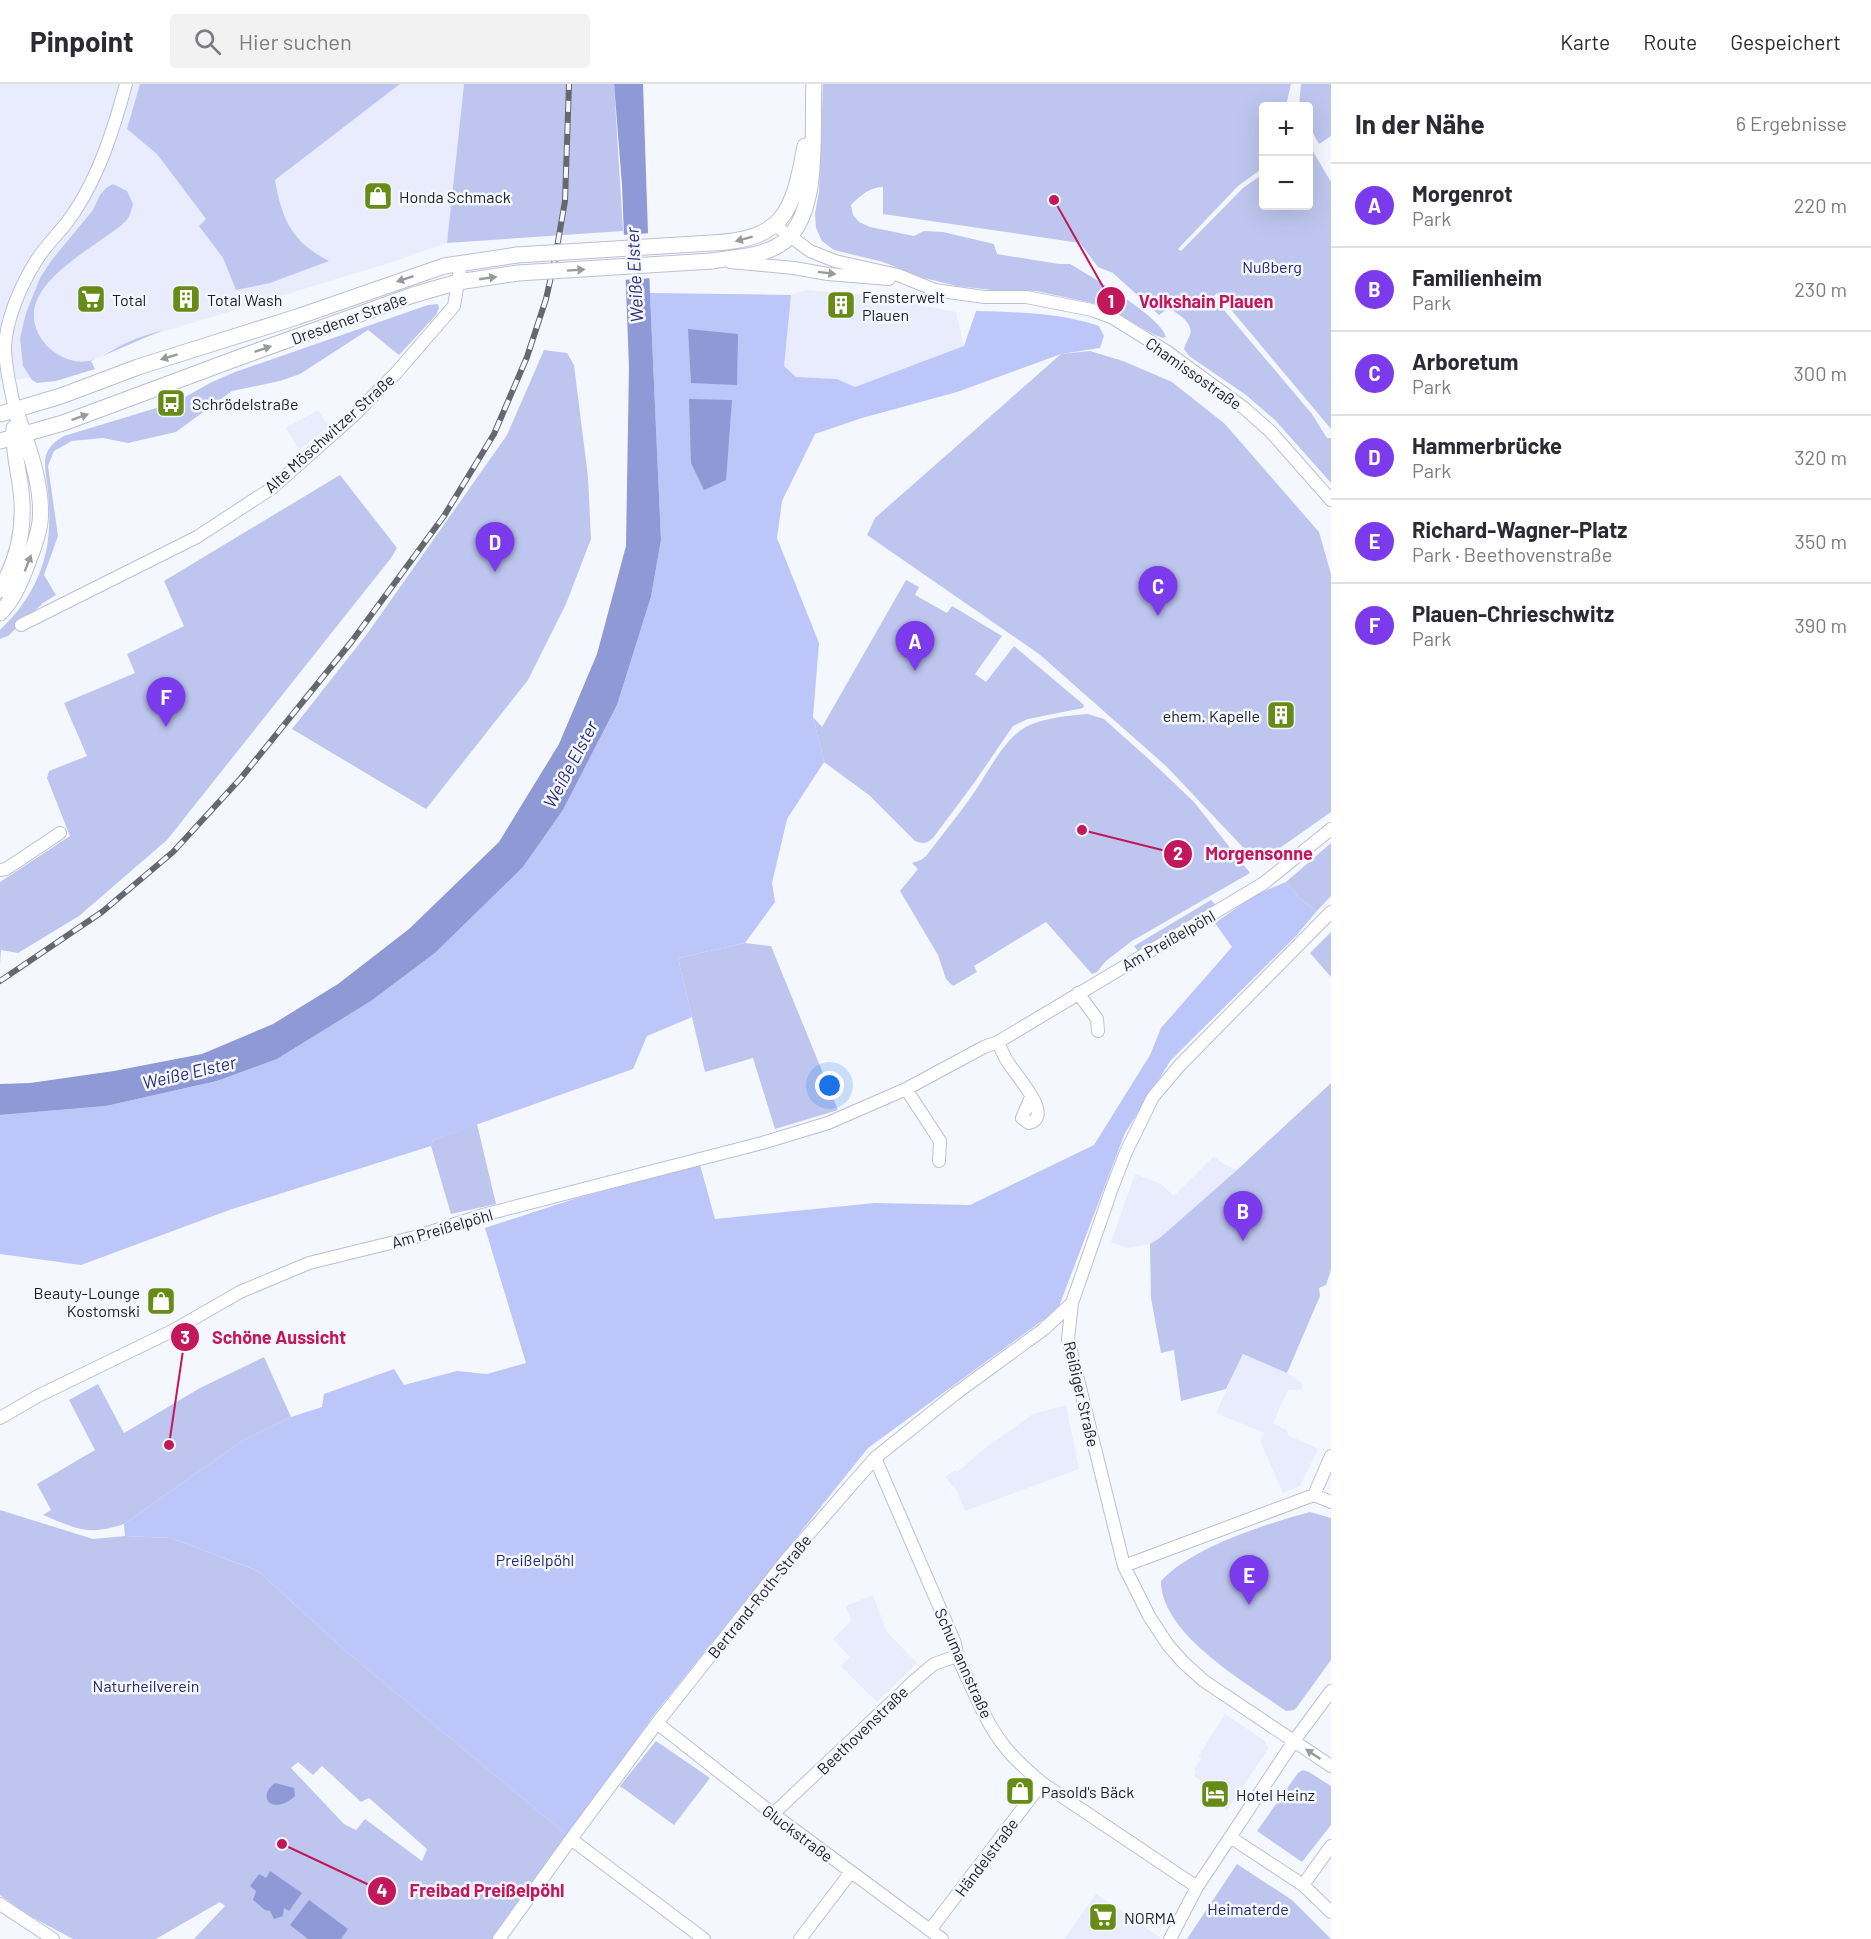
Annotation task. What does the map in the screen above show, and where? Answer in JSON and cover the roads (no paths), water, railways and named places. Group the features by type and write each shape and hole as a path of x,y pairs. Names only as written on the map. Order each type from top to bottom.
{"main road":[{"path":"790,237 802,218 808,196 812,168 814,84"},
{"path":"775,225 786,210 800,172 813,108"},
{"name":"Dresdener Straße","path":"8,412 444,266 517,255 734,242 759,235 775,225"},
{"name":"Dresdener Straße","path":"13,438 63,423 402,299 458,282 518,273 712,261 764,252 790,237"},
{"path":"0,590 18,553 23,525 22,502 8,412"},
{"path":"0,613 10,604 23,575 34,546 40,520 35,473 13,438"}],"street":[{"path":"8,412 5,346 18,298 36,261 75,211 97,169 106,149 126,84"},
{"name":"Chamissostraße","path":"775,225 810,251 835,261 898,275 920,285"},
{"name":"Chamissostraße","path":"712,261 887,279 920,285 950,294 1026,297 1092,310 1113,318 1166,351 1245,408 1270,431 1331,500"},
{"name":"Alte Möschwitzer Straße","path":"21,625 197,537 272,488 352,417 396,373 454,306 461,263"},
{"name":"Am Preißelpöhl","path":"0,1418 38,1396 174,1330 240,1292 309,1263 415,1237 483,1215 828,1124 906,1089 984,1047 998,1042 1264,883 1331,829"},
{"path":"0,870 6,869 60,833"},
{"name":"Reißiger Straße","path":"1331,912 1180,1065 1153,1097 1126,1152 1072,1303 1068,1339 1124,1566 1149,1616 1168,1645 1204,1682 1331,1766"},
{"path":"1078,993 1096,1019 1098,1031"},
{"path":"998,1042 1009,1064 1025,1083 1031,1097"},
{"path":"906,1089 940,1141 939,1161"},
{"name":"Bertrand-Roth-Straße","path":"499,1939 657,1723 788,1558 875,1458 1044,1329 1072,1303"},
{"path":"1314,1495 1331,1456"},
{"name":"Schumannstraße","path":"875,1458 955,1643 957,1656 1005,1747 1024,1768 1042,1783 1197,1887"},
{"path":"1124,1566 1314,1495 1331,1502"},
{"name":"Beethovenstraße","path":"773,1814 915,1680 934,1664 957,1656"},
{"path":"1170,1939 1197,1887 1294,1741 1331,1691"},
{"name":"Gluckstraße","path":"657,1723 773,1814 942,1939"},
{"name":"Händelstraße","path":"930,1930 1042,1783"},
{"path":"1230,1837 1303,1885 1331,1912"},
{"path":"571,1839 704,1939"},
{"path":"1303,1885 1331,1846"},
{"path":"800,1939 851,1872"},
{"path":"0,1904 53,1939"}],"water":[{"name":"Weiße Elster","path":"614,84 643,84 661,540 651,597 617,705 563,810 523,867 435,953 371,1001 277,1059 217,1081 106,1106 0,1115 0,1084 30,1083 114,1071 202,1054 273,1024 338,984 409,929 499,842 559,744 597,654 626,546 629,367 622,185"},
{"path":"688,329 738,334 737,385 691,383"},
{"path":"689,399 732,400 726,480 704,490 691,463"},
{"path":"275,1783 294,1788 295,1796 280,1805 270,1803 267,1794"},
{"path":"270,1871 302,1893 289,1911 284,1908 283,1916 274,1919 270,1911 265,1910 253,1900 256,1891 250,1886 259,1874 266,1878"},
{"path":"309,1900 348,1929 341,1939 308,1939 290,1925"}],"railway":[{"path":"0,981 102,912 173,852 241,778 352,641 444,516 494,434 527,357 546,299 565,201 569,84"}],"place":[{"name":"Honda Schmack","path":"378,196"},
{"name":"Volkshain Plauen","path":"1054,200"},
{"name":"Total","path":"91,299"},
{"name":"Total Wash","path":"186,299"},
{"name":"Fensterwelt Plauen","path":"841,305"},
{"name":"Schrödelstraße","path":"171,403"},
{"name":"Hammerbrücke","path":"495,572"},
{"name":"Arboretum","path":"1158,616"},
{"name":"Morgenrot","path":"915,671"},
{"name":"ehem. Kapelle","path":"1281,715"},
{"name":"Plauen-Chrieschwitz","path":"166,727"},
{"name":"Morgensonne","path":"1082,830"},
{"name":"Familienheim","path":"1243,1241"},
{"name":"Beauty-Lounge Kostomski","path":"161,1301"},
{"name":"Schöne Aussicht","path":"169,1445"},
{"name":"Richard-Wagner-Platz","path":"1249,1605"},
{"name":"Pasold's Bäck","path":"1020,1791"},
{"name":"Hotel Heinz","path":"1215,1794"},
{"name":"Freibad Preißelpöhl","path":"282,1844"},
{"name":"NORMA","path":"1103,1917"}],"park label":[{"name":"Nußberg","path":"1272,266"},
{"name":"Preißelpöhl","path":"535,1559"},
{"name":"Naturheilverein","path":"146,1685"},
{"name":"Heimaterde","path":"1248,1908"}]}
